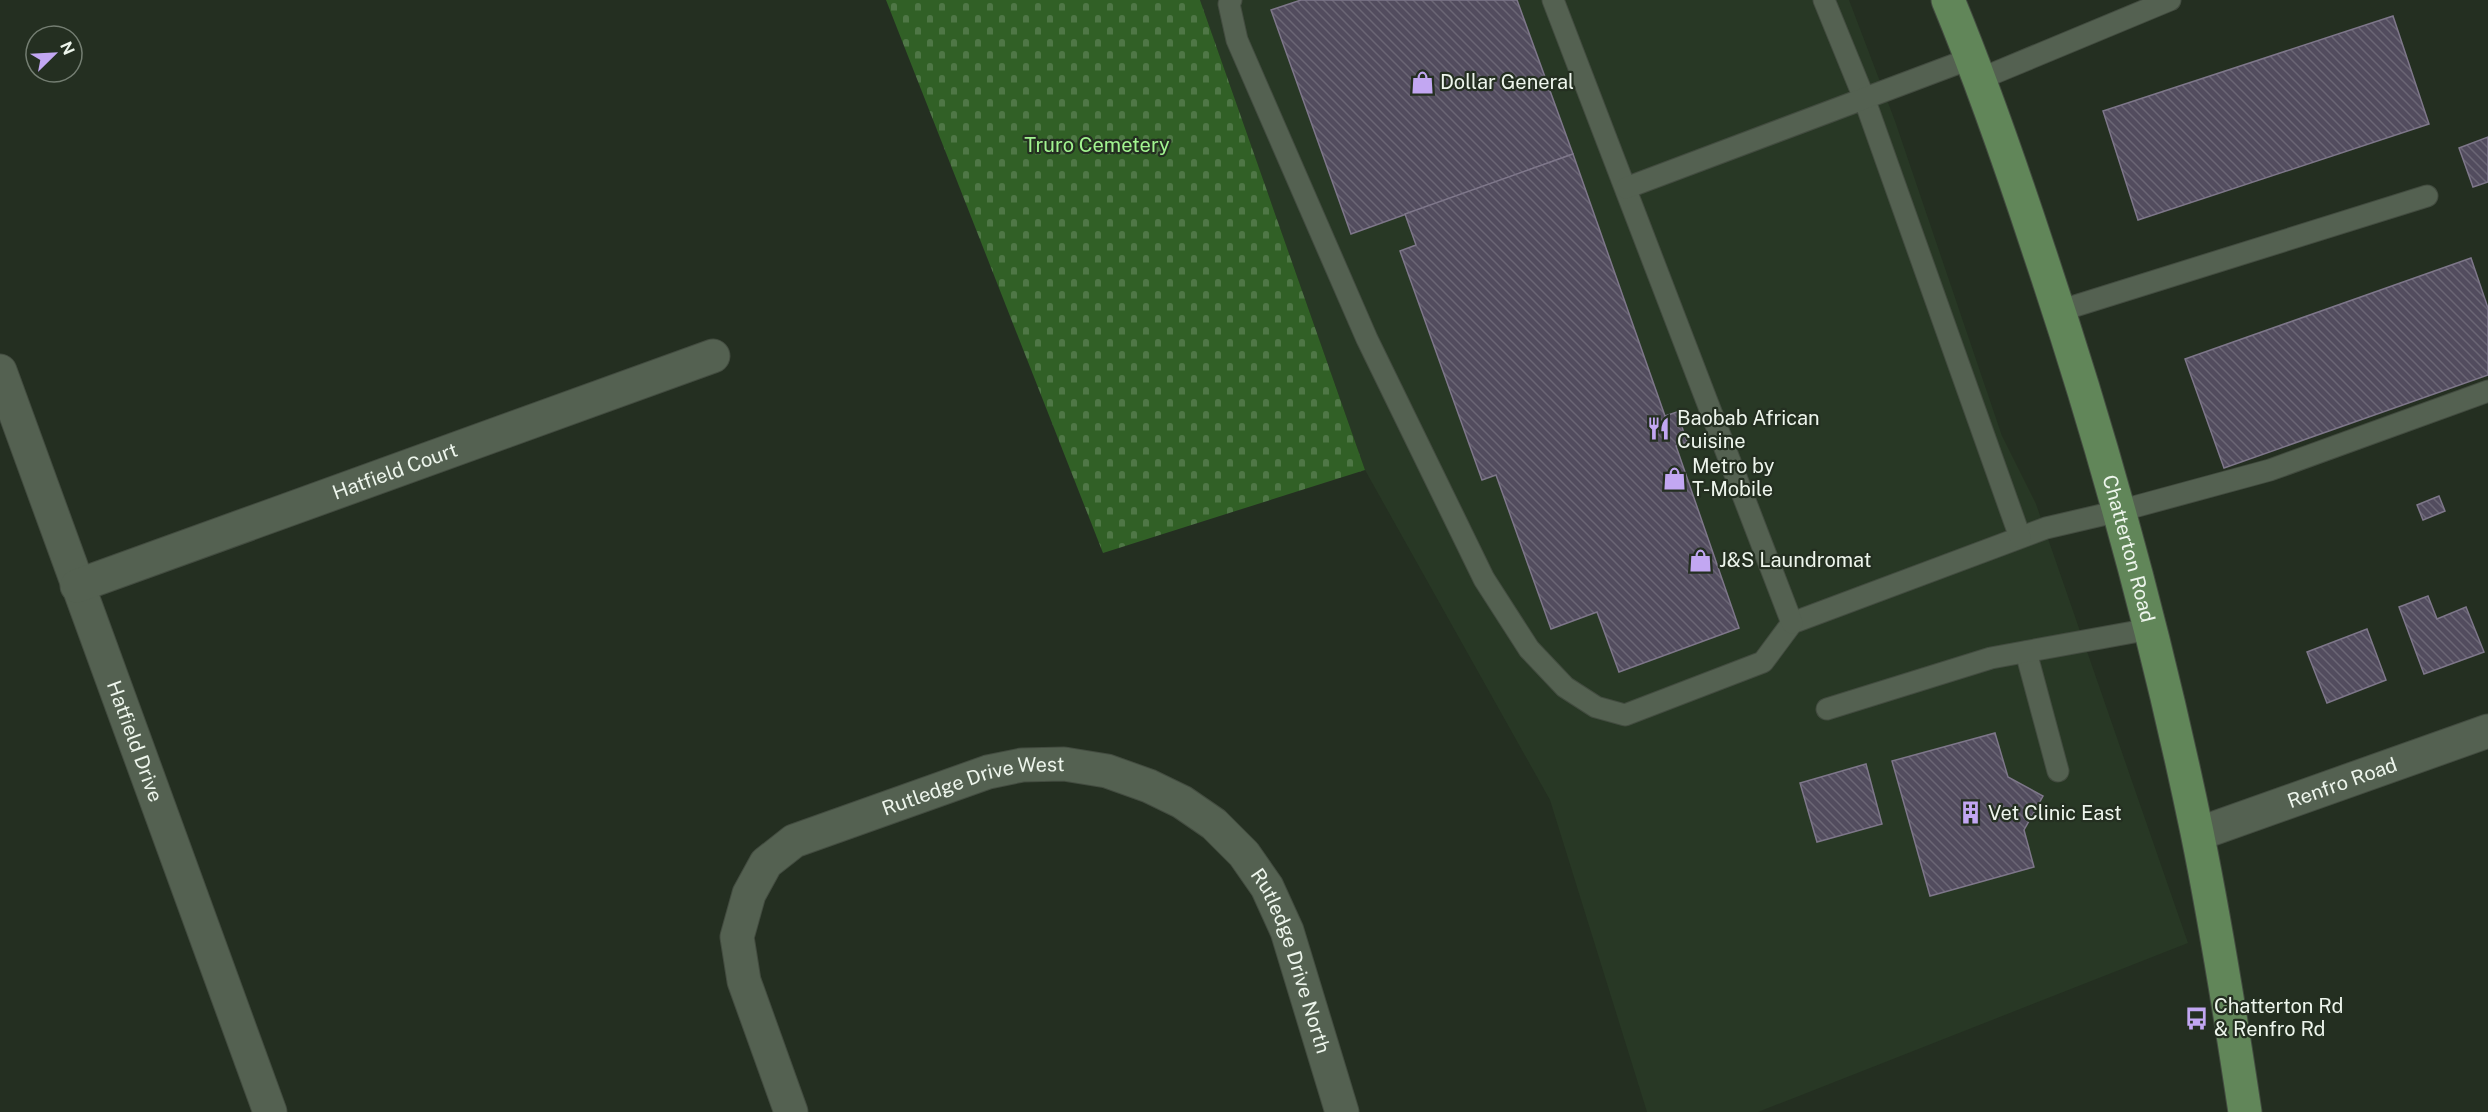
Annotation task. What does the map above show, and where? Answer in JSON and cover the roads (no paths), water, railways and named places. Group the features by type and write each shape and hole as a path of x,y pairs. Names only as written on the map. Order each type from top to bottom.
{"main road":[{"name":"Chatterton Road","path":"1948,0 1976,68 2059,311 2093,415 2119,511 2150,629 2198,834 2245,1112"}],"street":[{"name":"Hatfield Court","path":"77,586 713,356"},
{"name":"Hatfield Drive","path":"0,371 270,1112"},
{"name":"Renfro Road","path":"2198,834 2488,731"},
{"name":"Rutledge Drive West","path":"791,1112 744,981 737,937 749,894 766,863 794,841 988,772 1022,765 1064,764 1107,771 1174,798 1214,824"},
{"name":"Rutledge Drive North","path":"1214,824 1244,854 1267,887 1287,931 1342,1112"}],"lane":[{"path":"1231,0 1229,4 1237,40 1367,339 1484,579 1529,649 1565,687 1596,707 1625,715 1763,662 1792,623 2020,537 2046,528 2119,511 2270,470 2488,391"},
{"path":"1553,0 1792,623"},
{"path":"1824,0 1864,98 2020,537"},
{"path":"1626,188 1864,98 1976,68 2170,0"},
{"path":"2059,311 2427,196"},
{"path":"1827,709 1991,658 2150,629"},
{"path":"2026,652 2058,771"}],"place":[{"name":"Dollar General","path":"1422,82"},
{"name":"Baobab African Cuisine","path":"1659,429"},
{"name":"Metro by T-Mobile","path":"1674,478"},
{"name":"J&S Laundromat","path":"1701,560"},
{"name":"Vet Clinic East","path":"1970,813"},
{"name":"Chatterton Rd & Renfro Rd","path":"2196,1018"}],"park label":[{"name":"Truro Cemetery","path":"1097,145"}]}
